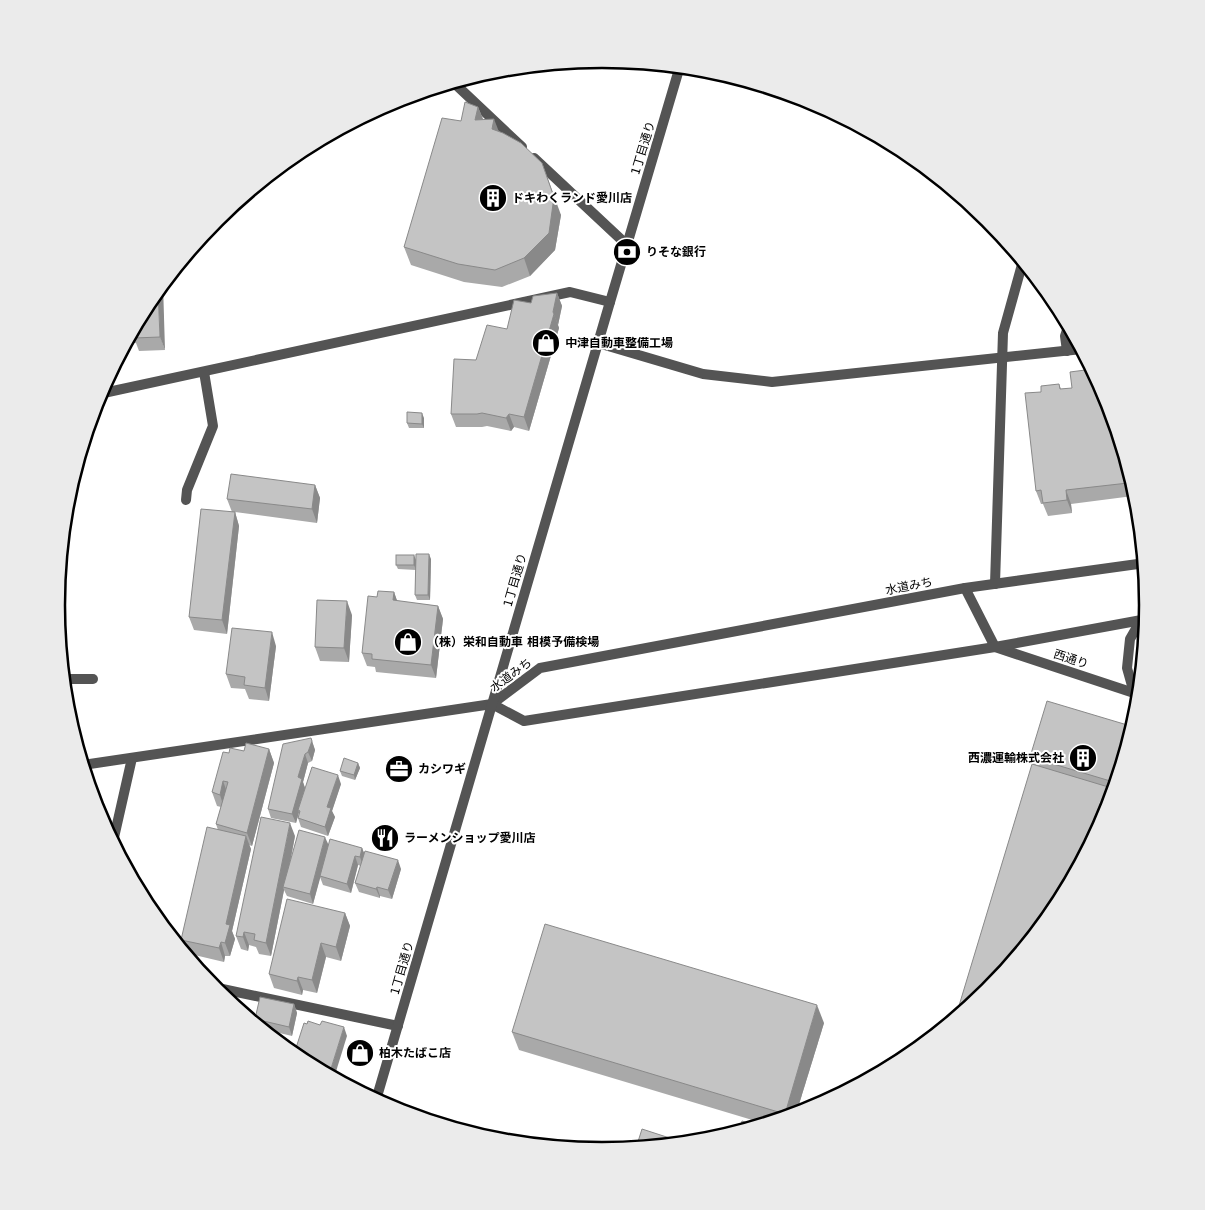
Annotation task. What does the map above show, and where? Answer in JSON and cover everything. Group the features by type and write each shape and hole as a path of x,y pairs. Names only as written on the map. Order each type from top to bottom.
{"street":[{"name":"1丁目通り","path":"378,1093 678,73"},
{"path":"459,87 627,245"},
{"path":"995,584 1003,333 1021,268"},
{"path":"109,392 570,292 610,302"},
{"path":"1066,333 1066,351"},
{"path":"598,343 703,374 772,382 1076,350"},
{"path":"186,500 187,490 214,426 204,372"},
{"name":"水道みち","path":"1138,565 965,588 540,668 492,704 524,721 994,647 1140,621"},
{"path":"965,588 994,647"},
{"path":"1134,685 1127,668 1130,639 1139,626"},
{"name":"西通り","path":"994,647 1132,693"},
{"path":"71,679 93,679"},
{"path":"89,764 492,704"},
{"path":"115,832 132,758"},
{"path":"227,990 398,1026"}],"building":[{"name":"ドキわくランド愛川店","path":"465,102 478,107 475,120 494,119 492,129 521,143 542,163 554,197 549,233 524,258 495,270 458,264 404,247 442,118 461,121"},
{"path":"557,293 554,314 524,417 509,414 506,418 482,413 451,414 454,359 476,360 487,325 507,329 514,300 531,303 533,296"},
{"path":"159,302 160,337 136,338"},
{"path":"1086,370 1111,432 1126,483 1066,490 1067,500 1043,503 1041,490 1036,491 1025,393 1041,392 1041,386 1059,384 1060,389 1072,388 1070,372"},
{"path":"407,412 422,413 422,424 407,423"},
{"path":"231,474 315,485 312,509 227,499"},
{"path":"201,509 235,512 222,620 189,617"},
{"path":"416,554 429,554 428,595 415,595"},
{"path":"396,555 414,555 414,565 396,565"},
{"path":"378,591 394,592 393,600 438,606 431,665 372,659 372,654 362,653 368,596 377,597"},
{"path":"317,600 347,601 344,648 315,647"},
{"path":"232,628 272,632 265,688 244,685 245,677 226,674"},
{"name":"西濃運輸株式会社","path":"1047,701 1127,725 1110,781 1030,757"},
{"path":"311,738 312,741 308,752 305,754 298,777 302,779 292,814 268,809 283,744"},
{"path":"246,743 269,749 247,833 216,824 228,782 223,781 220,795 212,792 223,752 229,753 230,748 244,751"},
{"path":"344,758 358,763 354,775 340,771"},
{"path":"1032,764 1108,787 1085,843 1049,904 1007,959 958,1008"},
{"path":"312,767 338,775 327,807 331,808 325,827 298,818 300,811 298,810"},
{"path":"261,817 290,823 266,943 254,940 255,934 244,932 243,937 236,936"},
{"path":"207,827 246,836 226,924 230,925 225,943 221,942 219,948 181,939"},
{"path":"299,830 325,837 310,894 283,887"},
{"path":"330,839 362,848 360,857 355,856 347,884 320,876"},
{"path":"365,851 398,860 388,890 377,887 376,889 355,883"},
{"path":"287,899 345,913 336,947 321,943 312,980 298,977 297,981 269,974"},
{"path":"545,924 817,1005 786,1110 780,1112 512,1032"},
{"path":"260,997 294,1004 289,1027 262,1021 256,1015"},
{"path":"308,1021 320,1025 322,1021 344,1027 331,1068 296,1047 304,1023 307,1024"},
{"path":"642,1129 670,1138 638,1141"}],"place":[{"name":"ドキわくランド愛川店","path":"493,198"},
{"name":"りそな銀行","path":"627,252"},
{"name":"中津自動車整備工場","path":"546,343"},
{"name":"（株）栄和自動車 相模予備検場","path":"408,642"},
{"name":"西濃運輸株式会社","path":"1083,758"},
{"name":"カシワギ","path":"399,769"},
{"name":"ラーメンショップ愛川店","path":"385,838"},
{"name":"柏木たばこ店","path":"360,1053"}]}
